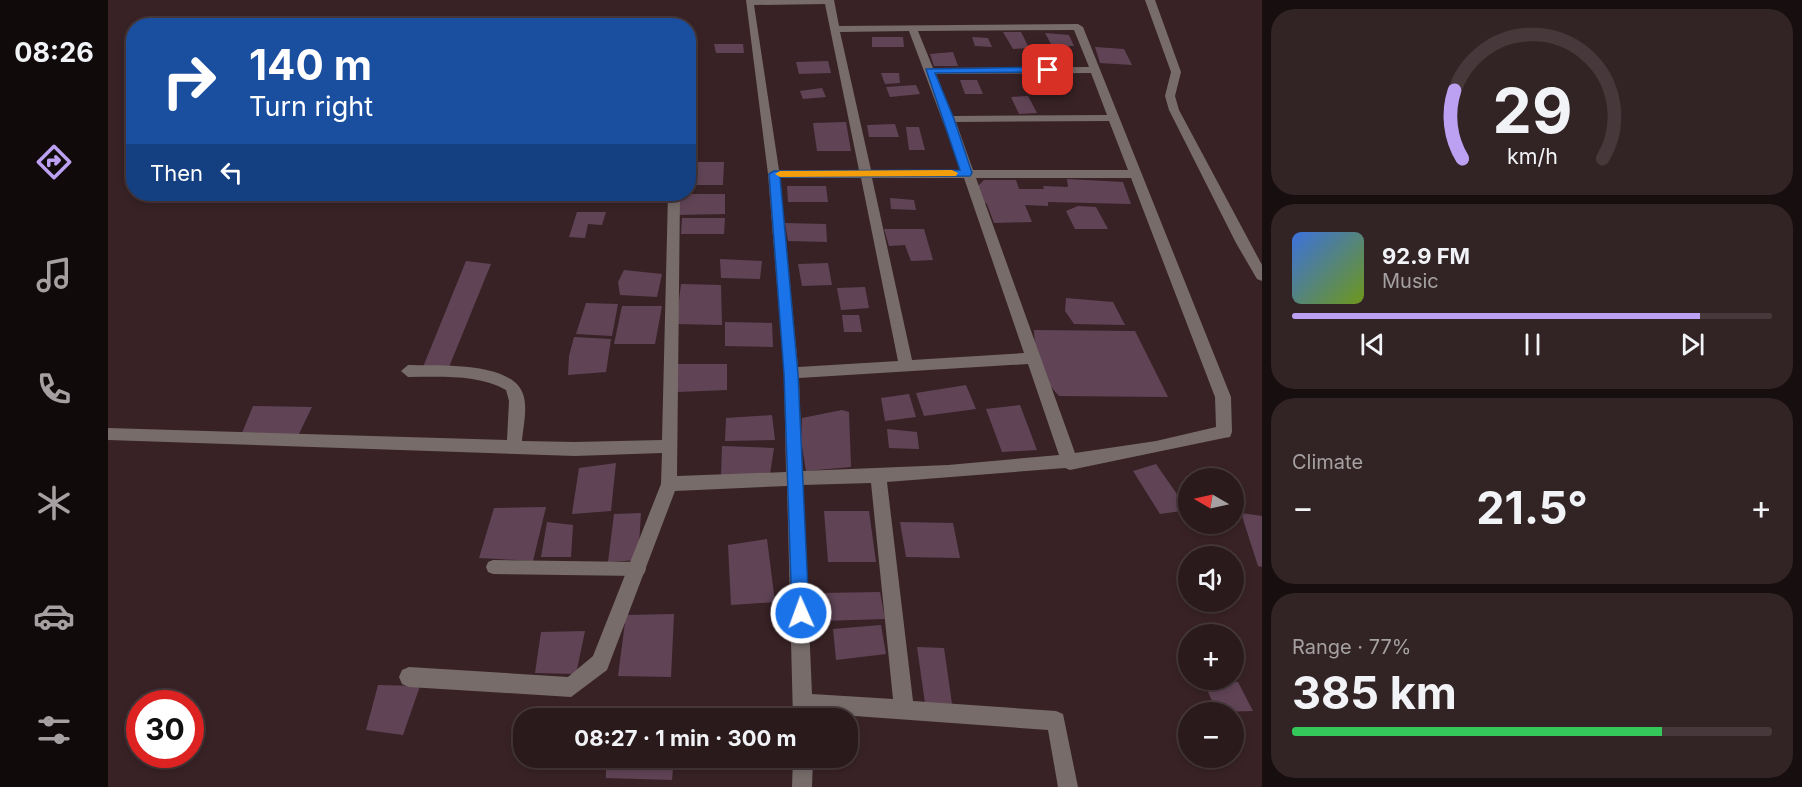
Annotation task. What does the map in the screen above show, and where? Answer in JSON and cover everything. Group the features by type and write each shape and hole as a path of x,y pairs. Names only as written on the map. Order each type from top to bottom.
{"street":[{"path":"804,708 791,374 774,174 749,2 829,0 906,365"},
{"path":"1150,0 1176,72 1170,96 1174,110 1242,243 1262,276"},
{"path":"669,484 796,477 951,473 1070,463 1164,448 1224,432 1223,397 1078,27 834,29"},
{"path":"912,28 949,119 966,173 1070,463"},
{"path":"929,71 1095,70"},
{"path":"949,119 1113,118"},
{"path":"774,174 1136,174"},
{"path":"409,677 571,687 600,663 639,568 669,484 674,201"},
{"path":"791,374 1033,358"},
{"path":"408,371 490,375 511,384 516,394 514,447"},
{"path":"108,434 575,449 670,446"},
{"path":"878,475 904,710"},
{"path":"858,710 904,710 1056,721 1068,787"},
{"path":"802,787 803,768"}],"lane":[{"path":"493,567 639,568"}],"building":[{"path":"1003,32 1021,32 1029,48 1013,49"},
{"path":"1045,33 1069,35 1074,46 1052,46"},
{"path":"872,37 903,37 904,47 872,47"},
{"path":"972,37 988,38 992,47 975,46"},
{"path":"714,44 743,44 744,53 716,53"},
{"path":"1095,47 1124,49 1132,65 1100,63"},
{"path":"953,52 958,66 934,66 930,54"},
{"path":"828,61 831,73 799,74 796,62"},
{"path":"881,73 899,73 900,83 885,84"},
{"path":"960,80 977,80 983,94 965,94"},
{"path":"916,85 920,94 890,97 886,87"},
{"path":"822,88 826,97 803,99 800,91"},
{"path":"1028,96 1037,113 1019,114 1011,97"},
{"path":"846,122 851,151 817,151 813,123"},
{"path":"895,124 899,137 869,137 867,125"},
{"path":"906,127 919,127 925,150 909,150"},
{"path":"698,162 724,162 723,185 696,185 696,164"},
{"path":"1067,179 1123,182 1131,204 1048,202 1048,206 1025,205 1032,222 994,223 987,204 978,198 975,189 984,180 1016,180 1019,189 1044,189 1043,186 1068,187"},
{"path":"787,186 826,186 828,202 788,202"},
{"path":"696,194 725,194 725,214 676,215 679,201 696,201"},
{"path":"890,198 914,200 916,210 891,209"},
{"path":"1078,206 1096,207 1108,229 1075,229 1066,211"},
{"path":"577,212 606,212 602,225 588,224 585,238 569,237"},
{"path":"682,218 725,218 724,234 681,234"},
{"path":"785,223 826,224 827,242 788,241"},
{"path":"884,229 924,229 933,260 911,261 905,245 889,246"},
{"path":"720,259 762,261 760,279 721,278"},
{"path":"466,261 491,264 449,367 423,367"},
{"path":"828,263 832,285 802,286 798,264"},
{"path":"624,270 662,274 657,297 620,295 618,282"},
{"path":"681,284 721,285 722,325 676,324"},
{"path":"865,287 869,308 841,310 837,288"},
{"path":"1066,298 1113,302 1125,325 1074,324 1065,311"},
{"path":"586,303 618,304 612,336 576,334"},
{"path":"622,306 662,306 655,344 614,344"},
{"path":"842,315 859,315 862,332 844,332"},
{"path":"725,322 772,323 773,347 725,346"},
{"path":"1034,330 1135,331 1168,397 1059,396 1044,379 1035,347"},
{"path":"574,337 611,339 606,372 568,375 569,356"},
{"path":"678,364 727,364 727,390 677,392"},
{"path":"966,385 976,409 924,416 916,393"},
{"path":"909,394 916,417 885,421 881,398"},
{"path":"1020,405 1037,450 1002,452 986,409"},
{"path":"253,406 312,407 296,440 240,438"},
{"path":"842,410 849,412 851,467 806,471 801,440 802,418"},
{"path":"772,415 775,440 725,441 726,418"},
{"path":"887,429 917,432 919,449 889,448"},
{"path":"722,446 774,448 770,474 721,476"},
{"path":"616,463 611,511 572,514 579,468"},
{"path":"1156,464 1178,496 1178,511 1160,514 1133,471"},
{"path":"546,507 533,561 479,558 494,508"},
{"path":"824,511 869,511 876,562 828,562"},
{"path":"641,513 638,560 608,562 614,514"},
{"path":"1244,513 1262,516 1262,567 1258,566 1244,522"},
{"path":"547,522 573,525 571,557 541,557"},
{"path":"900,522 953,523 960,558 906,557"},
{"path":"767,539 775,602 731,605 728,545"},
{"path":"880,592 885,619 822,621 820,593"},
{"path":"674,614 671,677 618,676 626,615"},
{"path":"881,625 886,654 836,660 833,629"},
{"path":"585,631 576,674 535,673 541,632"},
{"path":"917,647 944,648 952,704 925,703"},
{"path":"378,685 420,686 403,735 366,730"},
{"path":"1207,690 1242,690 1253,711 1244,711 1244,702 1213,702"},
{"path":"606,768 673,768 672,780 606,778"}],"slow traffic":[{"path":"780,174 952,173"}],"route":[{"path":"801,613 791,374 774,174 966,173 949,119 929,71 1048,70"}]}
